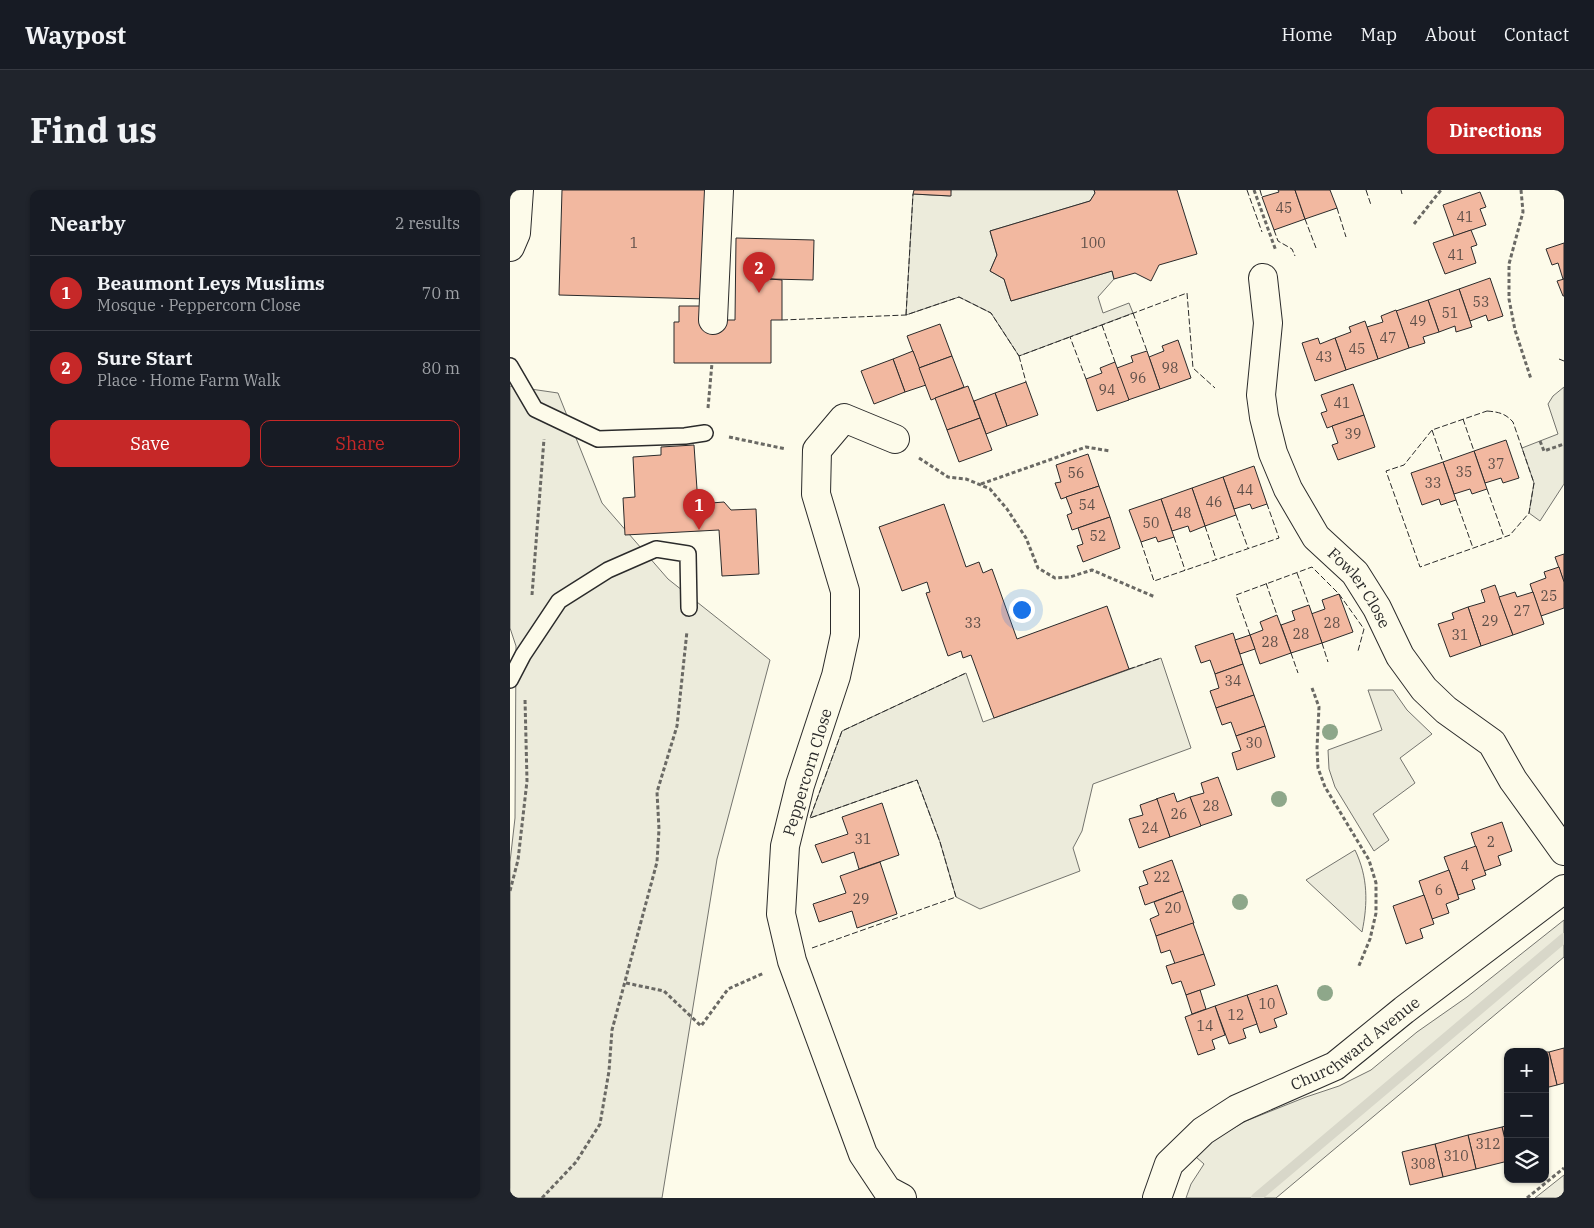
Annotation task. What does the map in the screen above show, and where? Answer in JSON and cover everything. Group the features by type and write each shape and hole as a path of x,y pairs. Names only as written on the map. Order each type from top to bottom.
{"street":[{"path":"510,247 516,233 519,190"},
{"path":"713,320 720,190"},
{"name":"Fowler Close","path":"1263,278 1268,323 1261,395 1264,417 1273,453 1288,489 1316,537 1355,573 1377,608 1400,656 1424,688 1446,710 1492,744 1513,780 1564,851"},
{"path":"817,450 844,418 895,439"},
{"name":"Peppercorn Close","path":"817,450 816,494 845,590 845,635 836,676 800,786 785,846 781,914 792,961 863,1154 887,1190 902,1198"},
{"name":"Churchward Avenue","path":"1157,1198 1170,1164 1203,1131 1237,1109 1335,1066 1404,1010 1564,890"}],"lane":[{"path":"510,366 534,408 598,439 685,436 705,433"},
{"path":"510,680 559,602 608,570 656,549 688,554 689,608"}],"path":[{"path":"1254,190 1276,253"},
{"path":"1414,224 1441,190"},
{"path":"1521,190 1524,212 1509,264 1509,299 1515,330 1531,379"},
{"path":"712,363 705,433 792,449 817,450"},
{"path":"895,439 948,477 966,479 990,489 1007,509 1026,538 1038,568 1055,578 1070,577 1092,570 1155,597"},
{"path":"1540,441 1544,451 1564,444"},
{"path":"981,484 1086,447 1110,451"},
{"path":"542,1198 576,1162 600,1124 609,1071 612,1030 657,862 659,829 656,792 677,726 689,608"},
{"path":"1312,688 1319,707 1318,768 1325,787 1369,860 1376,883 1376,913 1370,939 1358,968"},
{"path":"626,982 664,991 701,1026 728,989 792,961"},
{"path":"1527,1198 1564,1168"}],"shaded area":[{"path":"951,190 1094,190 1095,193 1090,201 990,231 997,255 990,271 1004,279 1011,301 1112,271 1114,279 1098,297 1103,313 1129,303 1133,313 1019,356 991,313 959,297 906,315 913,194 950,196"},
{"path":"510,386 558,393 602,503 668,579 770,660 717,859 662,1198 510,1198 510,862 515,818 516,646 510,628"},
{"path":"1564,387 1564,484 1540,521 1529,513 1534,483 1522,448 1558,434 1548,404 1553,396"},
{"path":"1161,658 1191,748 1093,784 1082,831 1073,848 1080,871 980,909 956,897 940,842 917,780 810,818 842,731 966,673 983,722"},
{"path":"1368,690 1393,690 1407,710 1432,734 1400,758 1415,783 1373,814 1389,840 1374,851 1335,787 1329,769 1328,750 1382,730"},
{"path":"1355,850 1365,880 1366,890 1362,932 1306,880"},
{"path":"1564,920 1564,957 1276,1198 1186,1198 1191,1184 1204,1164 1196,1157 1208,1143 1246,1121 1339,1086 1371,1070 1417,1032 1467,997"},
{"path":"1564,1175 1564,1198 1535,1198"}],"building":[{"path":"562,190 709,190 706,299 559,295"},
{"path":"914,190 951,190 951,196 913,194"},
{"path":"1094,190 1177,190 1197,254 1159,265 1151,281 1135,273 1114,279 1112,271 1011,301 1004,279 990,271 997,255 990,231 1090,201 1095,193"},
{"path":"1278,190 1295,190 1305,219 1274,230 1262,197 1279,192"},
{"path":"1295,190 1330,190 1337,208 1305,219"},
{"path":"1480,192 1486,207 1480,209 1486,225 1454,236 1443,205"},
{"path":"1471,230 1477,245 1471,247 1476,263 1445,274 1433,243"},
{"path":"736,238 814,240 813,280 770,279 782,280 782,320 771,320 771,363 674,363 674,322 679,322 679,306 708,306 707,320 735,320"},
{"path":"1564,243 1563,279 1558,263 1552,265 1546,249"},
{"path":"1490,278 1503,316 1488,321 1486,315 1470,321 1459,289"},
{"path":"1564,279 1564,296 1563,296 1557,281"},
{"path":"1459,289 1472,327 1456,332 1455,326 1439,332 1428,300"},
{"path":"1428,300 1439,332 1423,337 1425,343 1409,348 1396,311"},
{"path":"1396,310 1409,348 1378,359 1367,327 1383,322 1381,316"},
{"path":"1365,321 1378,359 1346,370 1335,338 1351,332 1349,327"},
{"path":"940,324 952,356 919,368 907,336"},
{"path":"1318,338 1320,344 1335,338 1346,370 1315,381 1302,343"},
{"path":"1178,340 1191,378 1160,389 1149,357 1164,351 1162,346"},
{"path":"913,351 926,385 905,392 893,359"},
{"path":"1147,351 1160,389 1128,400 1117,368 1133,362 1131,356"},
{"path":"952,356 964,387 931,400 919,368"},
{"path":"893,359 905,392 874,404 861,371"},
{"path":"1115,362 1129,400 1097,411 1086,379 1102,373 1100,368"},
{"path":"1026,382 1038,415 1007,426 995,393"},
{"path":"1353,384 1364,415 1327,428 1321,413 1327,411 1321,395"},
{"path":"968,386 980,418 947,430 935,398"},
{"path":"995,393 1007,426 986,434 974,401"},
{"path":"1364,415 1375,447 1338,460 1332,445 1338,443 1332,426"},
{"path":"980,418 992,450 959,462 947,430"},
{"path":"1506,440 1519,478 1503,483 1501,478 1485,483 1474,451"},
{"path":"694,445 698,504 724,502 731,510 756,509 759,574 722,576 719,530 625,535 623,498 635,497 633,457 661,455 661,447"},
{"path":"1474,451 1487,489 1472,494 1470,489 1454,494 1443,462"},
{"path":"1088,454 1099,486 1061,499 1055,483 1061,482 1056,465"},
{"path":"1443,462 1456,500 1441,505 1439,499 1422,505 1411,473"},
{"path":"1254,466 1267,504 1252,509 1250,504 1234,509 1223,477"},
{"path":"1223,477 1236,515 1205,526 1192,488"},
{"path":"1099,486 1110,517 1072,530 1067,515 1072,513 1066,497"},
{"path":"1192,488 1205,526 1190,532 1188,526 1172,531 1161,499"},
{"path":"1161,499 1174,537 1158,542 1156,537 1141,542 1129,510"},
{"path":"944,504 966,567 979,562 983,573 992,569 1017,639 1107,606 1129,669 994,718 971,655 963,658 961,651 948,656 926,593 930,592 927,582 902,591 879,527"},
{"path":"1110,517 1120,548 1083,562 1077,546 1083,544 1078,528"},
{"path":"1564,554 1564,582 1555,557"},
{"path":"1559,567 1564,582 1564,608 1541,616 1530,584 1546,578 1544,572"},
{"path":"1495,585 1513,635 1481,646 1468,607 1485,602 1481,590"},
{"path":"1515,592 1517,597 1533,592 1544,624 1513,635 1499,597"},
{"path":"1339,594 1353,632 1322,643 1311,614 1325,609 1322,600"},
{"path":"1309,605 1322,643 1291,653 1281,625 1295,620 1292,611"},
{"path":"1468,607 1481,646 1450,657 1438,624 1454,619 1452,613"},
{"path":"1277,615 1291,653 1260,664 1250,635 1263,630 1260,622"},
{"path":"1233,633 1243,664 1215,674 1210,660 1201,663 1195,646"},
{"path":"1250,635 1255,649 1240,654 1235,640"},
{"path":"1243,664 1254,695 1216,708 1210,691 1219,688 1215,674"},
{"path":"1254,695 1265,726 1236,736 1231,722 1222,725 1216,708"},
{"path":"1265,726 1275,757 1237,770 1232,753 1241,750 1236,736"},
{"path":"1218,777 1232,815 1200,826 1190,797 1204,793 1201,783"},
{"path":"1174,793 1177,802 1190,797 1201,826 1170,837 1156,799"},
{"path":"1157,799 1170,837 1139,848 1129,819 1143,815 1140,805"},
{"path":"882,803 899,855 859,869 854,852 822,863 815,845 848,834 842,817"},
{"path":"1502,822 1512,851 1498,856 1501,865 1484,871 1471,833"},
{"path":"1476,846 1486,875 1472,880 1475,889 1458,895 1444,857"},
{"path":"1172,860 1183,891 1145,905 1139,887 1148,884 1143,871"},
{"path":"880,862 897,914 857,928 852,911 819,922 813,904 846,893 840,876"},
{"path":"1449,870 1459,899 1446,904 1449,913 1432,919 1419,881"},
{"path":"1183,891 1194,923 1156,936 1150,919 1159,915 1154,902"},
{"path":"1424,895 1434,924 1420,929 1423,938 1406,944 1393,906"},
{"path":"1193,923 1204,954 1175,964 1170,950 1161,953 1156,936"},
{"path":"1204,954 1215,985 1186,995 1181,981 1172,984 1166,966"},
{"path":"1277,985 1287,1014 1274,1019 1277,1027 1260,1033 1247,995"},
{"path":"1200,990 1206,1009 1192,1014 1186,995"},
{"path":"1247,995 1257,1024 1243,1029 1246,1038 1229,1044 1215,1006"},
{"path":"1215,1006 1225,1035 1212,1040 1215,1049 1198,1055 1185,1017"},
{"path":"1564,1048 1564,1083 1557,1085 1549,1052"},
{"path":"1549,1052 1557,1085 1549,1087"},
{"path":"1502,1127 1504,1135 1504,1162 1476,1169 1468,1135"},
{"path":"1468,1135 1476,1169 1443,1177 1435,1144"},
{"path":"1435,1144 1443,1177 1410,1185 1402,1152"}],"waterway":[{"path":"1256,1198 1564,938"}],"fence":[{"path":"1247,190 1262,232"},
{"path":"1260,190 1262,197"},
{"path":"1366,190 1371,205"},
{"path":"1401,190 1402,194"},
{"path":"906,315 913,194"},
{"path":"1337,208 1346,237"},
{"path":"1305,219 1316,248"},
{"path":"1274,230 1278,241 1292,249 1295,256"},
{"path":"1086,379 1070,337 1187,293 1193,368 1215,388"},
{"path":"782,320 906,315 959,297 991,313 1019,356 1070,337"},
{"path":"1133,313 1147,351"},
{"path":"1102,325 1115,362"},
{"path":"1019,356 1026,382"},
{"path":"1559,359 1564,361"},
{"path":"1487,411 1501,413 1513,422 1534,483 1529,513 1510,535 1420,567 1386,471 1404,465 1432,430 1487,411"},
{"path":"1463,419 1474,451"},
{"path":"1432,430 1443,462"},
{"path":"1487,489 1504,537"},
{"path":"1456,500 1473,548"},
{"path":"1141,542 1154,581 1279,538 1267,504"},
{"path":"1236,515 1248,548"},
{"path":"1205,526 1216,559"},
{"path":"1174,537 1185,570"},
{"path":"1250,635 1236,595 1312,567 1339,594 1364,629 1358,651"},
{"path":"1297,573 1309,605"},
{"path":"1266,583 1277,615"},
{"path":"1322,643 1328,662"},
{"path":"1291,653 1298,673"},
{"path":"1129,669 1161,658"},
{"path":"812,948 956,897 940,842 917,780 810,818 842,731 966,673"}],"place":[{"name":"Sure Start","path":"759,293"},
{"name":"Beaumont Leys Muslims","path":"699,530"}]}
